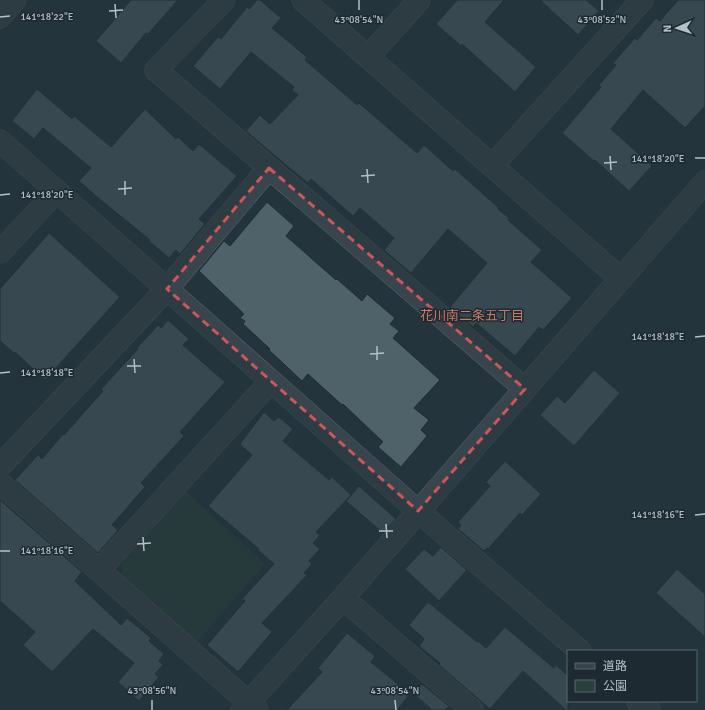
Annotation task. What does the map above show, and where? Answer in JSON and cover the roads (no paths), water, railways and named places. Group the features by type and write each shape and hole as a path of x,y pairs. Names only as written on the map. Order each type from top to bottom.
{"street":[{"path":"224,0 156,70 525,389"},
{"path":"303,0 621,279"},
{"path":"368,57 419,0"},
{"path":"492,166 642,0"},
{"path":"0,141 418,511 579,650"},
{"path":"0,466 167,288 269,168"},
{"path":"0,483 99,570 250,708 418,511 705,182"},
{"path":"0,252 57,191"},
{"path":"99,570 271,381"},
{"path":"343,598 472,710"},
{"path":"639,702 649,710"}],"district":[{"name":"花川南二条五丁目","path":"472,315"}]}
